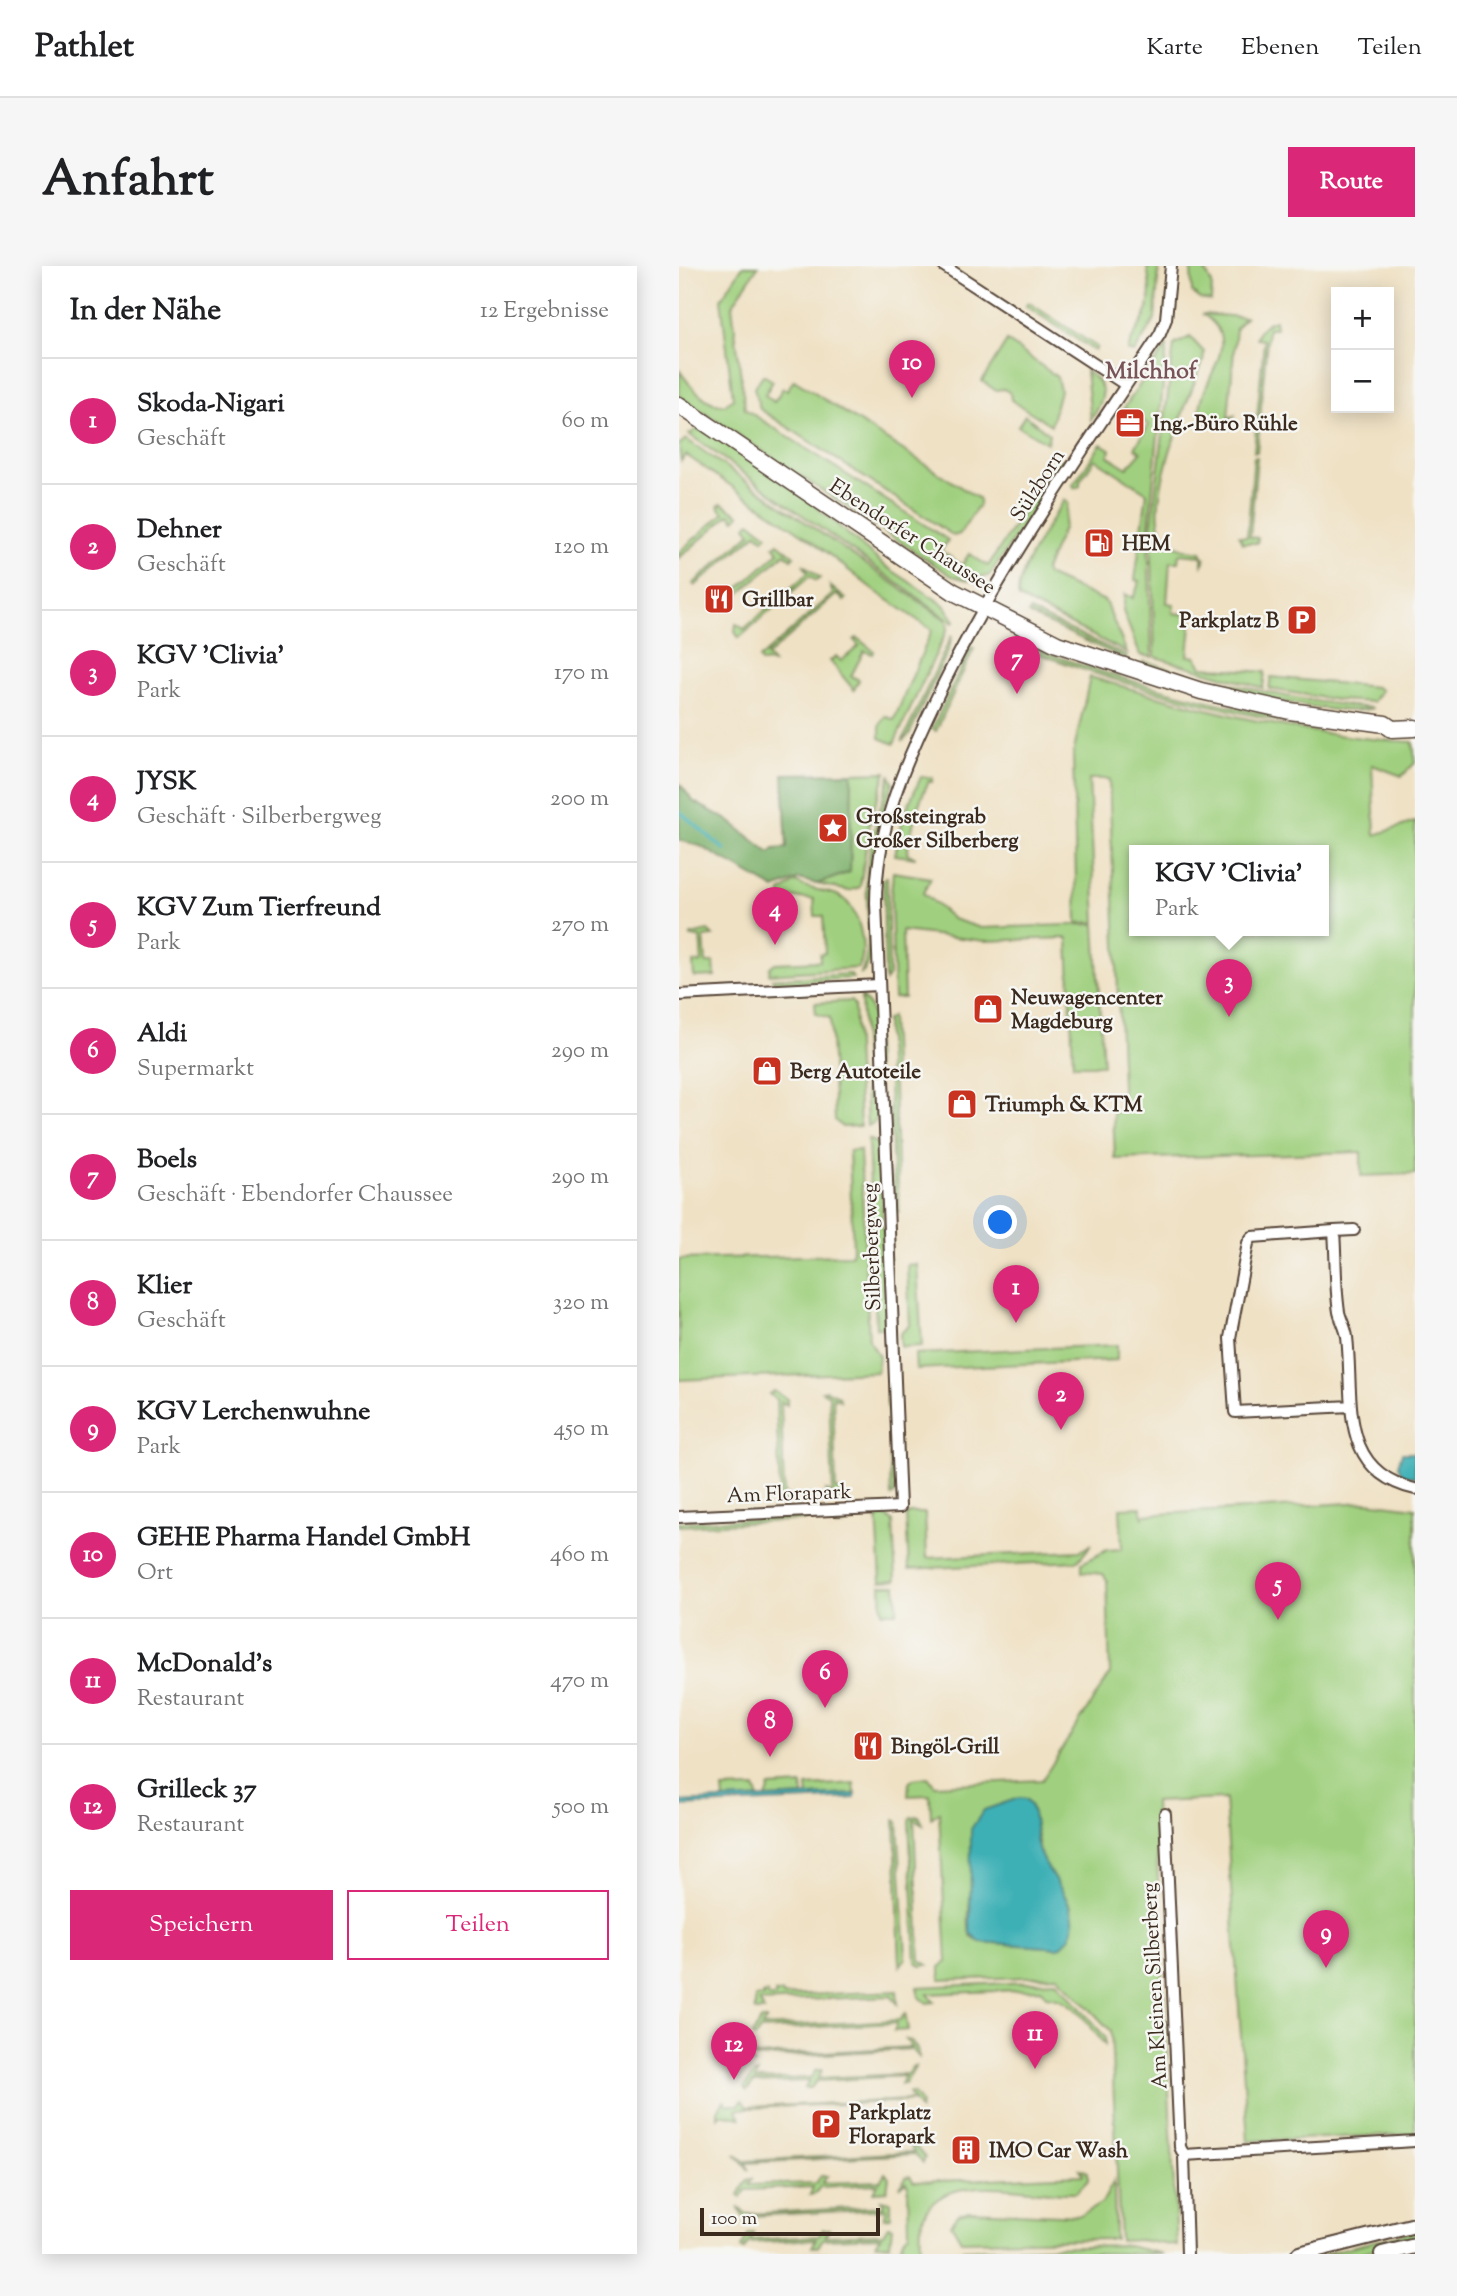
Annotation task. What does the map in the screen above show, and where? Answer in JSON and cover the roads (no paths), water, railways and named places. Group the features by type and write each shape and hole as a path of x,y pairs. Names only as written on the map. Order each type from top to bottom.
{"main road":[{"name":"Ebendorfer Chaussee","path":"679,405 943,585 982,607 1069,648 1182,686 1280,709 1385,723 1394,719 1415,722"},
{"name":"Ebendorfer Chaussee","path":"1385,723 1392,729 1415,728"},
{"path":"1299,2254 1415,2225"},
{"path":"1382,2254 1415,2246"}],"street":[{"path":"944,266 1126,385"},
{"name":"Sülzborn","path":"982,607 1164,326 1171,266"},
{"name":"Silberbergweg","path":"900,1507 876,890 884,827 918,736 982,607"},
{"path":"679,995 879,985"},
{"path":"1351,1406 1235,1412 1230,1338 1249,1241 1255,1236 1354,1230"},
{"path":"1334,1231 1339,1310 1347,1337 1351,1406 1359,1447 1380,1473 1415,1489"},
{"name":"Am Florapark","path":"679,1517 900,1507"},
{"name":"Am Kleinen Silberberg","path":"1165,1814 1187,2254"},
{"path":"1184,2155 1415,2141"}],"water":[{"path":"1402,1453 1415,1453 1415,1477 1402,1475 1398,1465"},
{"path":"855,1794 855,1798 679,1806 679,1802"},
{"path":"1019,1798 1026,1799 1030,1804 1039,1852 1072,1913 1073,1925 1069,1937 1059,1948 980,1942 970,1933 971,1829 984,1810"}],"waterway":[{"path":"679,811 725,850"}],"place":[{"name":"GEHE Pharma Handel GmbH","path":"912,398"},
{"name":"Ing.-Büro Rühle","path":"1130,423"},
{"name":"HEM","path":"1099,543"},
{"name":"Grillbar","path":"719,599"},
{"name":"Parkplatz B","path":"1302,620"},
{"name":"Boels","path":"1017,694"},
{"name":"Großsteingrab Großer Silberberg","path":"833,828"},
{"name":"JYSK","path":"775,945"},
{"name":"Neuwagencenter Magdeburg","path":"988,1009"},
{"name":"KGV 'Clivia'","path":"1229,1017"},
{"name":"Berg Autoteile","path":"767,1071"},
{"name":"Triumph & KTM","path":"962,1104"},
{"name":"Skoda-Nigari","path":"1016,1323"},
{"name":"Dehner","path":"1061,1430"},
{"name":"KGV Zum Tierfreund","path":"1278,1620"},
{"name":"Aldi","path":"825,1708"},
{"name":"Bingöl-Grill","path":"868,1746"},
{"name":"Klier","path":"770,1757"},
{"name":"KGV Lerchenwuhne","path":"1326,1968"},
{"name":"McDonald's","path":"1035,2069"},
{"name":"Grilleck 37","path":"734,2080"},
{"name":"Parkplatz Florapark","path":"826,2124"},
{"name":"IMO Car Wash","path":"966,2150"}],"district":[{"name":"Milchhof","path":"1151,370"}]}
